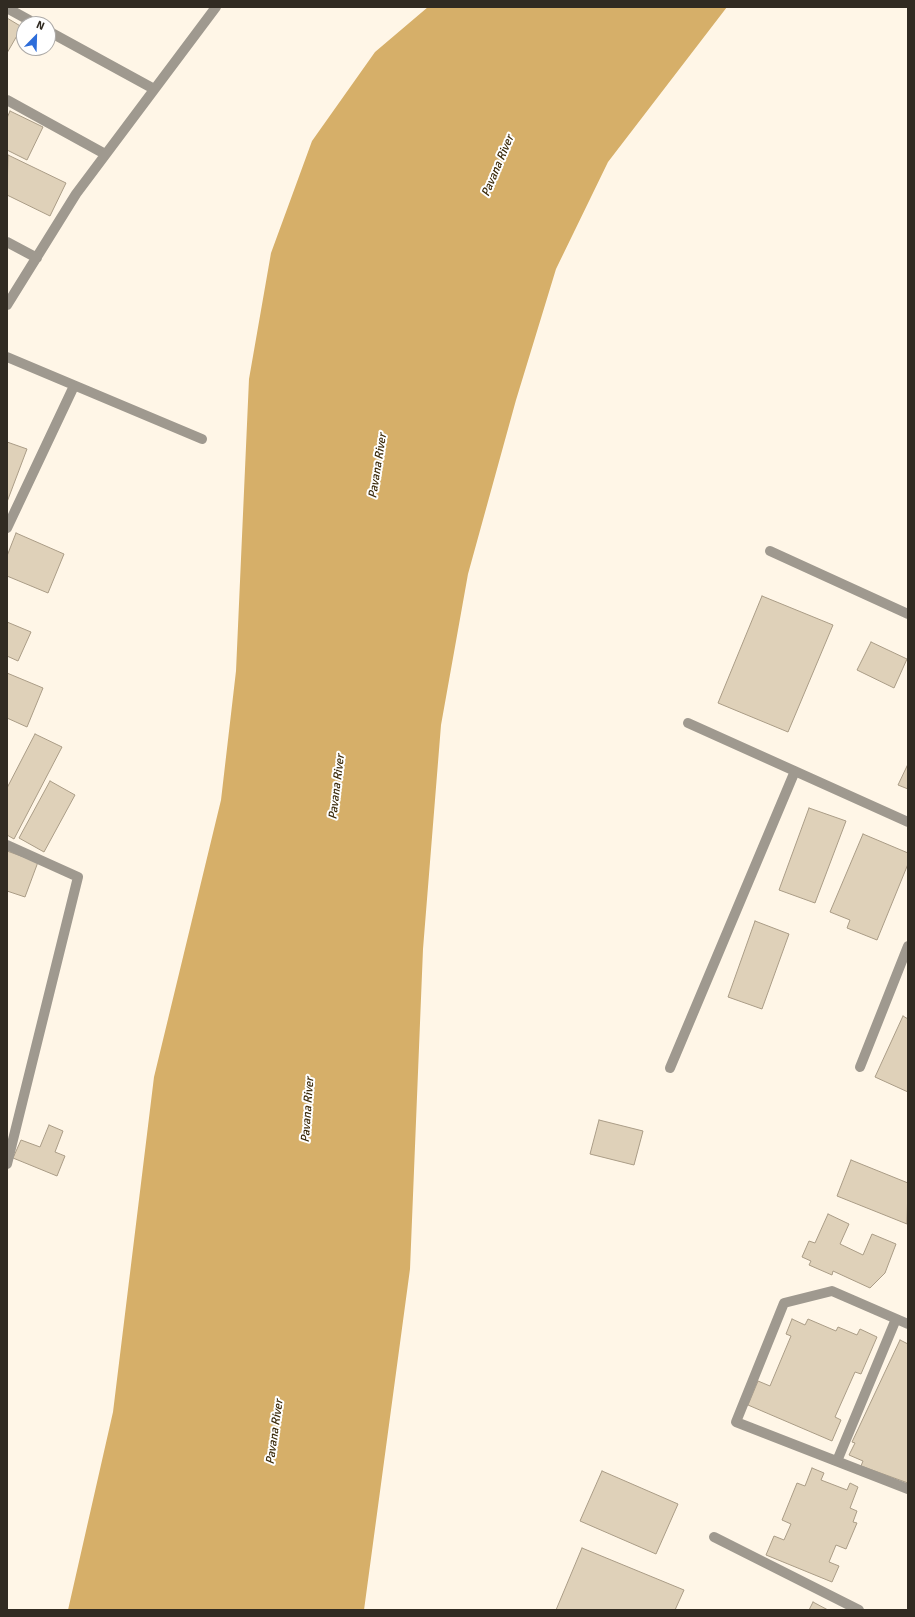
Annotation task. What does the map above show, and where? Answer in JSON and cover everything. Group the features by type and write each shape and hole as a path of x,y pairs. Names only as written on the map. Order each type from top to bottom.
{"street":[{"path":"7,305 76,194 216,7"},
{"path":"7,8 22,16"},
{"path":"56,35 154,89"},
{"path":"7,100 105,154"},
{"path":"7,242 36,258"},
{"path":"7,357 202,440"},
{"path":"7,528 74,386"},
{"path":"770,550 908,614"},
{"path":"688,723 908,822"},
{"path":"670,1068 795,771"},
{"path":"7,845 78,877 7,1164"},
{"path":"860,1067 908,946"},
{"path":"908,1324 832,1291 784,1303 736,1422 908,1489"},
{"path":"837,1461 896,1319"},
{"path":"714,1537 859,1610"}],"water":[{"name":"Pavana River","path":"428,7 727,7 608,162 556,269 516,400 468,574 441,725 423,949 410,1269 364,1610 68,1610 113,1412 154,1077 221,800 236,671 249,379 271,253 312,141 375,52"}],"building":[{"path":"7,18 16,23 16,37 7,53"},
{"path":"10,111 43,127 27,160 7,150 7,118"},
{"path":"8,155 66,183 50,216 7,195"},
{"path":"7,442 27,449 7,502"},
{"path":"16,533 64,554 48,593 7,576 7,556"},
{"path":"762,596 833,625 788,732 718,703"},
{"path":"7,622 31,632 18,661 7,656"},
{"path":"871,642 907,659 894,688 857,670"},
{"path":"7,673 43,688 27,727 7,718"},
{"path":"35,734 62,747 14,839 7,835 7,788"},
{"path":"908,764 908,789 898,785"},
{"path":"50,781 75,795 44,852 19,838"},
{"path":"809,808 846,821 815,903 779,890"},
{"path":"863,834 908,853 908,864 877,940 847,928 850,920 830,912"},
{"path":"7,851 38,862 25,897 7,891"},
{"path":"755,921 789,934 762,1009 728,997"},
{"path":"903,1016 908,1019 908,1092 875,1077"},
{"path":"599,1120 643,1131 634,1165 590,1154"},
{"path":"49,1125 63,1131 55,1152 65,1156 57,1176 13,1158 21,1140 40,1147"},
{"path":"851,1160 908,1183 907,1224 837,1196"},
{"path":"828,1214 849,1224 840,1244 863,1255 872,1234 896,1244 885,1273 870,1288 833,1271 832,1275 809,1265 811,1261 802,1257 809,1241 815,1243"},
{"path":"792,1319 805,1325 808,1319 836,1331 838,1327 857,1335 860,1329 877,1337 861,1374 855,1372 835,1417 841,1420 832,1441 748,1405 758,1381 770,1386 791,1336 786,1334"},
{"path":"900,1340 908,1344 908,1483 861,1466 863,1461 849,1455 855,1443 852,1442"},
{"path":"812,1468 824,1473 821,1480 847,1490 850,1483 858,1487 850,1508 857,1511 853,1522 857,1523 846,1549 836,1545 829,1562 839,1566 832,1582 766,1555 774,1536 784,1540 791,1524 782,1520 797,1483 805,1486"},
{"path":"602,1471 678,1504 656,1554 580,1521"},
{"path":"582,1548 684,1590 675,1610 556,1610"},
{"path":"813,1602 828,1610 809,1610"}]}
